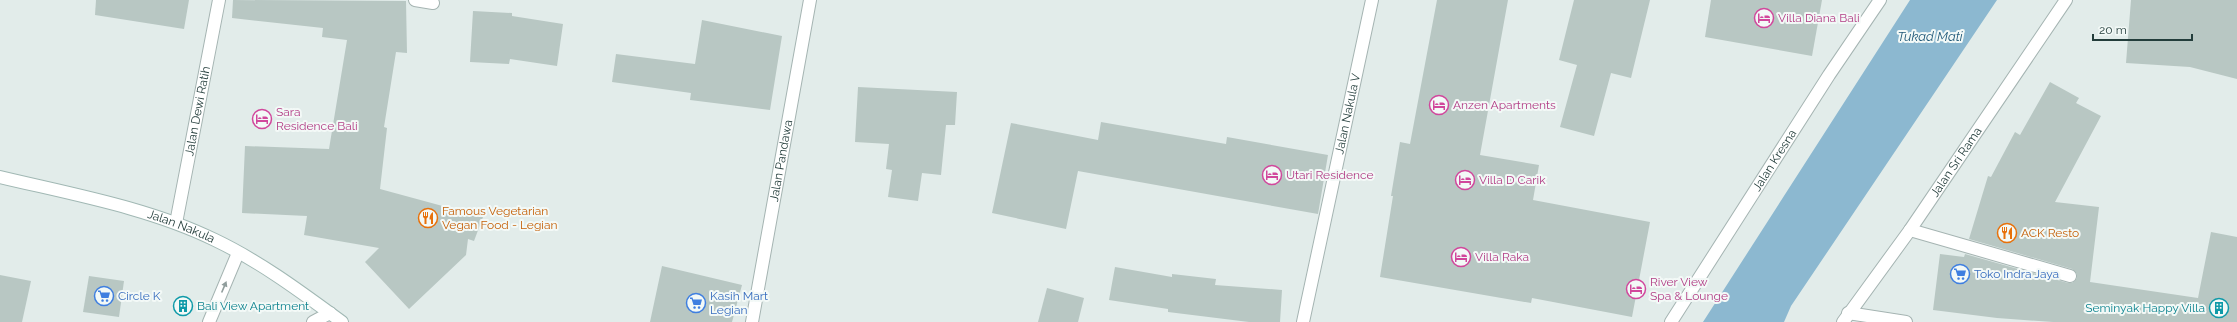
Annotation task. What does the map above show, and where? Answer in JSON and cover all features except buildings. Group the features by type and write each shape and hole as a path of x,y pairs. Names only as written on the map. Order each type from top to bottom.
{"street":[{"name":"Jalan Dewi Ratih","path":"176,223 219,0"},
{"path":"416,0 433,3"},
{"name":"Jalan Pandawa","path":"752,322 810,0"},
{"name":"Jalan Nakula V","path":"1304,322 1372,0"},
{"name":"Jalan Kresna","path":"1671,322 1825,81 1880,0"},
{"name":"Jalan Sri Rama","path":"1845,318 1910,230 2066,0"},
{"name":"Jalan Nakula","path":"0,177 89,198 176,223 215,240 271,270 342,322"},
{"path":"1910,230 2070,276"},
{"path":"209,322 238,253"},
{"path":"313,322 330,313"},
{"path":"1845,318 1906,322"}],"water":[{"name":"Tukad Mati","path":"1910,0 1997,0 1791,306 1784,322 1703,322"}],"place":[{"name":"Villa Diana Bali","path":"1764,18"},
{"name":"Anzen Apartments","path":"1439,105"},
{"name":"Sara Residence Bali","path":"262,119"},
{"name":"Utari Residence","path":"1272,175"},
{"name":"Villa D Carik","path":"1465,180"},
{"name":"Famous Vegetarian Vegan Food - Legian","path":"428,218"},
{"name":"ACK Resto","path":"2007,233"},
{"name":"Villa Raka","path":"1461,257"},
{"name":"Toko Indra Jaya","path":"1960,274"},
{"name":"River View Spa & Lounge","path":"1636,289"},
{"name":"Circle K","path":"104,296"},
{"name":"Kasih Mart Legian","path":"696,303"},
{"name":"Bali View Apartment","path":"183,306"},
{"name":"Seminyak Happy Villa","path":"2219,308"}]}
